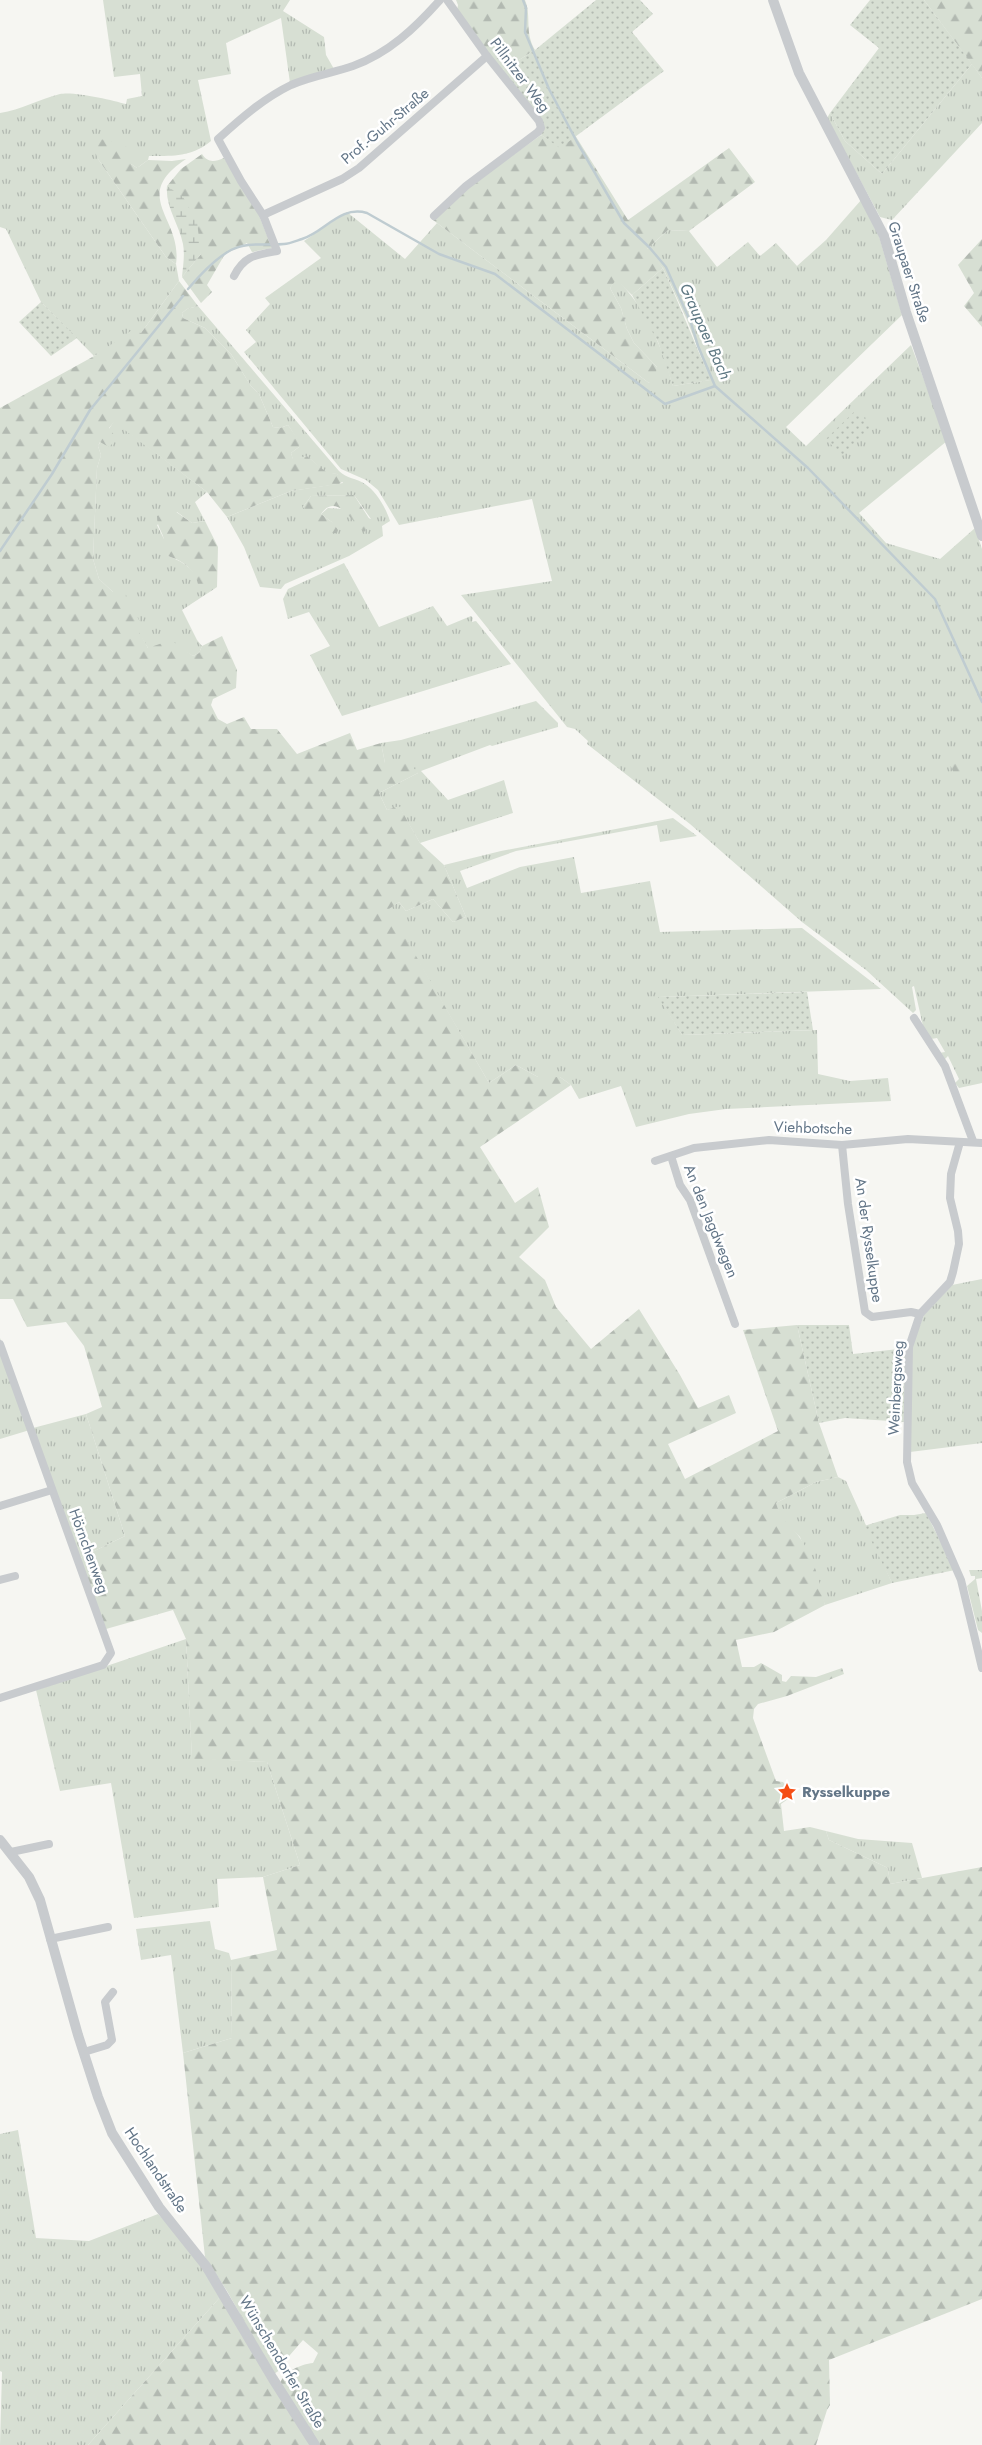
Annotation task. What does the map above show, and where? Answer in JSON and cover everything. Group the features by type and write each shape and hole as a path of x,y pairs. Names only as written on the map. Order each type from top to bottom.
{"street":[{"path":"234,276 240,265 254,255 277,251 263,215 240,181 218,139 258,106 290,86 308,78 354,65 383,53 405,35 440,0"},
{"name":"Pillnitzer Weg","path":"434,216 466,186 541,128 535,115 487,56 447,0"},
{"name":"Graupaer Straße","path":"772,0 799,72 884,236 912,331 982,536"},
{"name":"Prof.-Guhr-Straße","path":"263,215 342,179 359,168 487,56"},
{"path":"914,1018 945,1066 973,1141"},
{"name":"Viehbotsche","path":"655,1161 694,1148 762,1140 842,1145 908,1139 973,1141 982,1143"},
{"name":"Weinbergsweg","path":"960,1142 951,1174 950,1198 958,1231 959,1244 953,1272 950,1282 920,1314 909,1347 907,1462 912,1483 937,1525 960,1580 982,1668"},
{"name":"An der Rysselkuppe","path":"842,1145 848,1204 865,1312 872,1317 911,1312 920,1314"},
{"name":"An den Jagdwegen","path":"671,1156 680,1185 690,1200 736,1324"},
{"name":"Hörnchenweg","path":"0,1344 111,1653 103,1665 0,1698"},
{"path":"0,1506 52,1490"},
{"path":"0,1580 15,1576"},
{"path":"37,1837 39,1846"},
{"name":"Hochlandstraße","path":"0,1840 29,1877 40,1900 84,2052 112,2133 159,2207 192,2246 224,2294"},
{"path":"11,1852 49,1844"},
{"path":"50,1939 108,1927"},
{"path":"84,2052 107,2045 112,2040 105,2002 113,1992"},
{"name":"Wünschendorfer Straße","path":"224,2294 273,2379 315,2445"}],"green space":[{"path":"103,0 290,0 283,11 324,37 326,55 334,69 290,83 281,18 226,43 231,74 198,80 211,141 189,153 149,156 148,160 137,168 131,164 98,159 166,257 176,264 179,281 141,333 94,356 41,302 6,229 0,227 0,113 66,93 102,98 126,104 127,99 142,96 140,74 114,77"},
{"path":"456,0 525,0 530,37 535,50 501,71 457,10"},
{"path":"596,0 640,0 653,14 632,32 664,71 560,148 541,135 543,127 501,71 535,50"},
{"path":"870,0 924,0 972,64 882,174 845,141 830,113 879,48 850,25"},
{"path":"924,0 982,0 982,78"},
{"path":"972,64 982,78 982,123 892,220 880,217 827,118 830,113 845,141 882,174"},
{"path":"541,135 560,147 575,135 628,220 729,148 755,182 689,231 668,230 647,249 663,268 632,295 616,280 610,288 621,308 627,329 634,343 657,367 655,379 649,383 433,220 467,188"},
{"path":"89,137 122,143 132,152 131,164 137,168 148,160 172,161 186,159 169,173 161,185 160,197 162,208 176,248 176,264 166,257 98,159"},
{"path":"202,154 212,161 224,158 258,213 272,248 252,252 247,243 225,254 207,285 212,292 201,303 182,277 201,254 167,186 181,169"},
{"path":"167,186 183,197 197,222 201,254 182,277 183,244 168,201"},
{"path":"862,199 879,236 902,315 786,427 806,446 911,345 947,441 859,513 886,543 940,559 975,528 982,549 982,1083 959,1088 955,1083 959,1079 948,1056 944,1060 939,1053 945,1052 937,1038 931,1039 923,1026 914,986 912,987 916,1010 913,1013 866,970 802,922 690,824 587,744 588,741 575,729 567,727 461,595 552,581 532,499 399,525 378,490 366,480 341,469 244,352 256,342 246,330 270,304 265,298 321,258 304,241 347,212 405,259 437,223 649,383 657,367 634,343 627,329 621,308 610,288 616,279 636,302 652,328 673,386 710,380 687,320 663,268 646,250 668,230 689,231 717,267 748,242 760,256 776,243 797,266 826,240"},
{"path":"982,239 982,327 964,306 974,293 958,265"},
{"path":"663,268 711,380 673,386 658,342 632,295"},
{"path":"179,281 198,306 187,309 182,313 183,318 205,328 231,354 251,386 259,394 273,427 280,428 288,425 300,442 299,447 291,453 293,459 307,456 326,472 337,474 345,480 339,484 291,491 227,517 207,492 114,422 109,428 117,439 109,447 100,442 98,446 101,455 97,468 93,559 99,579 113,592 124,591 141,624 139,632 148,648 171,640 193,656 199,653 202,646 222,636 237,670 236,688 213,699 211,705 218,719 227,724 244,717 251,729 277,729 297,754 350,733 357,750 381,743 385,763 407,760 418,773 379,793 387,810 399,806 420,843 444,865 466,917 453,922 433,899 406,911 399,902 389,909 489,1083 516,1065 538,1077 560,1077 571,1085 480,1147 515,1203 538,1187 549,1227 519,1257 545,1280 556,1307 591,1349 639,1309 698,1408 729,1395 736,1413 668,1444 685,1479 778,1431 743,1330 797,1325 819,1423 838,1477 816,1482 776,1503 781,1515 800,1538 809,1554 816,1570 825,1605 774,1632 736,1640 742,1667 754,1667 761,1663 782,1675 782,1681 786,1682 791,1676 816,1677 842,1668 844,1674 787,1696 758,1704 754,1709 753,1718 776,1781 783,1782 789,1789 788,1799 781,1804 784,1831 810,1827 826,1831 829,1840 888,1868 890,1884 982,1867 982,2299 829,2360 830,2405 816,2445 319,2445 280,2384 293,2369 313,2363 318,2353 303,2340 283,2363 284,2367 274,2374 227,2291 205,2257 183,2053 232,2038 231,1960 277,1950 263,1877 300,1865 267,1762 192,1759 186,1639 173,1610 106,1629 80,1558 125,1536 86,1414 102,1407 84,1346 66,1322 27,1327 13,1299 0,1299 0,408 96,355 132,330 141,333"},
{"path":"41,302 77,338 51,356 19,322"},
{"path":"198,306 339,471 345,476 365,484 377,495 390,521 382,526 383,536 349,556 285,584 281,589 260,587 244,547 227,517 291,491 343,483 337,474 326,473 307,456 293,460 291,453 299,447 299,442 288,425 280,428 273,427 259,394 251,386 231,354 205,328 183,318 182,313 187,309","holes":["354,495 371,519 342,509 328,508 321,514 333,523 303,507 311,496"]},
{"path":"856,410 873,427 842,456 826,439"},
{"path":"114,421 207,492 195,502 205,521 192,523 177,512 157,525 165,541 168,556 189,567 197,576 199,587 207,590 208,593 182,610 202,646 199,653 193,656 183,650 148,648 113,592 99,579 93,559 97,468 101,455 98,446"},
{"path":"354,495 372,523 364,532 345,512 333,506 327,508 321,514 333,523 338,530 337,533 321,529 303,507 311,496"},
{"path":"172,509 192,523 205,521 218,547 217,587 208,593 206,590 199,591 196,578 190,569 180,561 168,556 166,552 157,516"},
{"path":"344,563 379,627 433,606 447,626 471,616 473,618 472,622 476,621 511,664 342,716 310,655 330,646 309,612 288,619 283,599 288,589"},
{"path":"536,701 558,723 558,727 490,745 421,771 448,800 504,780 513,813 420,843 399,807 387,810 379,793 418,773 385,763 381,743 401,740"},
{"path":"953,755 958,755 966,769 964,772 954,774 948,759"},
{"path":"673,818 697,836 660,842 657,825 516,851 460,871 467,888 520,867 574,857 581,893 650,881 660,932 802,928 881,989 659,997 682,1035 817,1030 818,1074 850,1081 888,1078 891,1101 726,1109 689,1114 636,1127 621,1086 579,1099 571,1085 560,1077 538,1077 516,1065 489,1083 388,909 399,902 406,911 433,899 453,922 466,917 444,865 501,851"},
{"path":"807,992 813,1030 682,1035 658,997"},
{"path":"982,1279 982,1443 910,1452 911,1348 924,1315 952,1285"},
{"path":"797,1325 849,1325 853,1354 908,1348 905,1422 845,1418 819,1423"},
{"path":"0,1338 33,1428 86,1414 125,1536 80,1558 33,1429 0,1439"},
{"path":"838,1477 846,1481 892,1583 825,1605 800,1537 780,1517 776,1503 816,1482"},
{"path":"926,1513 955,1570 892,1583 864,1526 900,1515"},
{"path":"969,1570 982,1570 982,1578 976,1579 982,1611 982,1633 978,1630 967,1586 975,1579 975,1576 971,1576"},
{"path":"186,1639 192,1758 267,1762 300,1865 263,1877 217,1879 219,1907 134,1918 111,1783 60,1791 36,1690"},
{"path":"826,1831 858,1839 912,1843 922,1878 890,1884 888,1868 829,1840"},
{"path":"210,1921 215,1949 229,1953 231,1960 232,2038 183,2053 171,1955 141,1960 136,1929"},
{"path":"18,2130 36,2238 89,2241 158,2214 191,2249 222,2295 88,2445 0,2445 2,2372 0,2371 0,2134"},
{"path":"222,2295 311,2445 88,2445"}],"waterway":[{"name":"Graupaer Bach","path":"523,0 526,8 525,32 549,89 624,223 649,247 666,267 691,323 698,346 715,386 808,468 935,599 982,702"},
{"path":"188,289 214,262 225,253 237,247 290,243 310,236 341,216 357,212 367,213 439,254 495,274 665,404 715,386"},
{"path":"0,551 52,474 90,410 183,296"}],"place":[{"name":"Rysselkuppe","path":"787,1792"}]}
